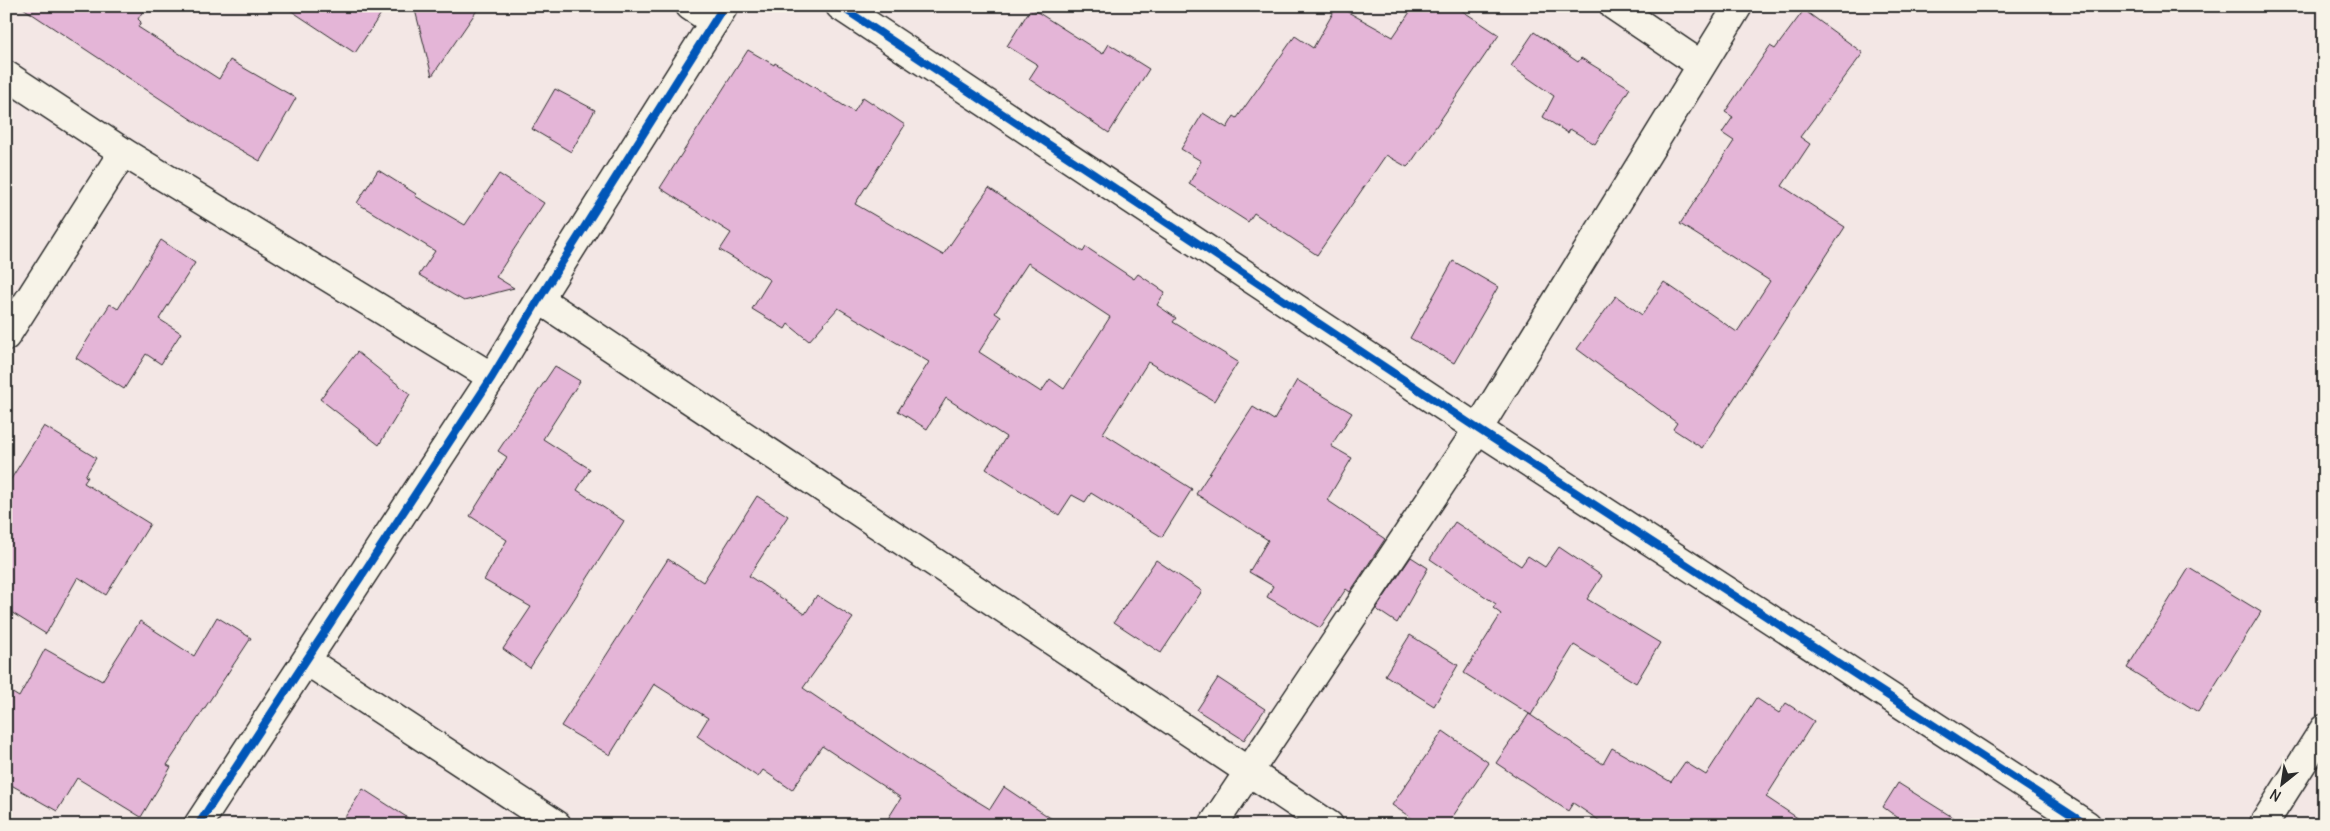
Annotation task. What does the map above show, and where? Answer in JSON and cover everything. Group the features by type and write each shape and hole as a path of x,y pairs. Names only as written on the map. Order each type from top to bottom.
{"street":[{"path":"198,825 307,662 492,377 538,299 719,14 690,6"},
{"path":"840,6 1478,429 2087,825"},
{"path":"1614,6 1701,65"},
{"path":"1213,825 1478,429 1738,6"},
{"path":"6,75 123,152 492,377"},
{"path":"6,336 123,152"},
{"path":"538,299 1329,825"},
{"path":"307,662 557,825"},
{"path":"2263,825 2324,729"}],"building":[{"path":"20,6 146,6 138,19 141,22 138,27 219,79 230,60 296,98 260,161 218,137"},
{"path":"284,6 386,6 355,53"},
{"path":"414,6 480,6 432,76"},
{"path":"1337,6 1393,37 1414,6 1455,6 1499,35 1410,164 1407,167 1386,155 1317,255 1254,213 1248,222 1189,184 1201,161 1181,149 1203,113 1227,128 1234,116 1237,118 1295,36 1313,48"},
{"path":"1031,8 1103,54 1109,44 1149,69 1109,133 1029,79 1038,65 1007,46"},
{"path":"1804,10 1863,53 1800,137 1810,144 1782,186 1845,227 1702,448 1673,429 1677,423 1577,349 1616,296 1642,315 1664,282 1737,332 1770,281 1680,224 1734,141 1722,133 1733,117 1725,112 1770,46 1775,49"},
{"path":"1534,32 1578,62 1581,58 1630,88 1595,144 1570,129 1568,133 1543,117 1554,96 1511,66"},
{"path":"748,50 774,65 775,63 854,112 863,97 905,125 855,204 943,255 989,188 1083,252 1086,247 1134,279 1138,274 1165,292 1157,305 1176,318 1173,322 1238,362 1214,401 1148,362 1103,433 1192,489 1162,537 1091,493 1085,502 1072,495 1059,515 986,469 1006,437 946,398 927,429 898,411 929,362 838,308 809,341 788,324 785,329 752,309 770,280 720,250 731,233 660,188","holes":["1028,263 1110,317 1064,389 1050,379 1041,392 979,352 1001,317 995,313"]},
{"path":"555,89 595,110 571,152 532,129"},
{"path":"378,170 416,194 415,196 465,225 499,174 544,203 496,277 514,288 464,301 419,275 435,251 357,203"},
{"path":"161,240 195,263 159,319 181,333 161,364 146,354 124,389 76,358 110,304 118,309"},
{"path":"1453,261 1498,287 1454,363 1410,338"},
{"path":"357,352 410,394 379,445 320,399"},
{"path":"555,366 580,381 543,439 590,469 577,490 624,521 530,668 503,649 531,607 484,580 507,540 470,516 507,457 498,451"},
{"path":"1297,380 1352,413 1331,446 1352,458 1327,500 1385,539 1350,592 1346,589 1320,628 1267,597 1273,586 1249,572 1268,540 1196,494 1253,407 1274,420"},
{"path":"44,426 96,458 85,476 88,477 84,483 150,524 106,595 78,577 46,634 6,609 6,487"},
{"path":"757,496 788,516 749,576 805,614 817,595 853,618 803,688 916,764 990,809 1004,787 1061,825 884,825 901,798 822,746 792,790 763,770 758,777 697,736 708,718 654,684 610,755 561,726 668,559 703,582"},
{"path":"1455,522 1521,566 1528,556 1545,567 1559,547 1602,576 1587,599 1660,643 1636,683 1574,645 1531,715 1464,673 1501,614 1493,608 1496,604 1430,559"},
{"path":"1411,557 1428,568 1397,623 1376,609"},
{"path":"1156,560 1202,591 1161,653 1114,622"},
{"path":"2189,568 2261,612 2198,712 2127,668"},
{"path":"217,617 251,638 167,765 171,767 141,817 77,778 57,811 6,782 6,689 19,697 45,649 102,681 140,621 194,656"},
{"path":"1410,635 1458,665 1434,706 1385,675"},
{"path":"1218,678 1265,709 1244,740 1197,710"},
{"path":"1756,698 1779,713 1786,703 1814,721 1766,797 1808,825 1606,825 1573,803 1568,811 1496,763 1529,714 1603,764 1612,748 1671,782 1685,762 1706,775"},
{"path":"1443,731 1489,763 1447,825 1422,825 1392,805"},
{"path":"1898,783 1965,825 1908,825 1883,807"},
{"path":"363,789 419,825 340,825"}],"cycle path":[{"path":"198,825 492,377 539,299 724,6"},
{"path":"840,6 1478,429 2087,825"}]}
